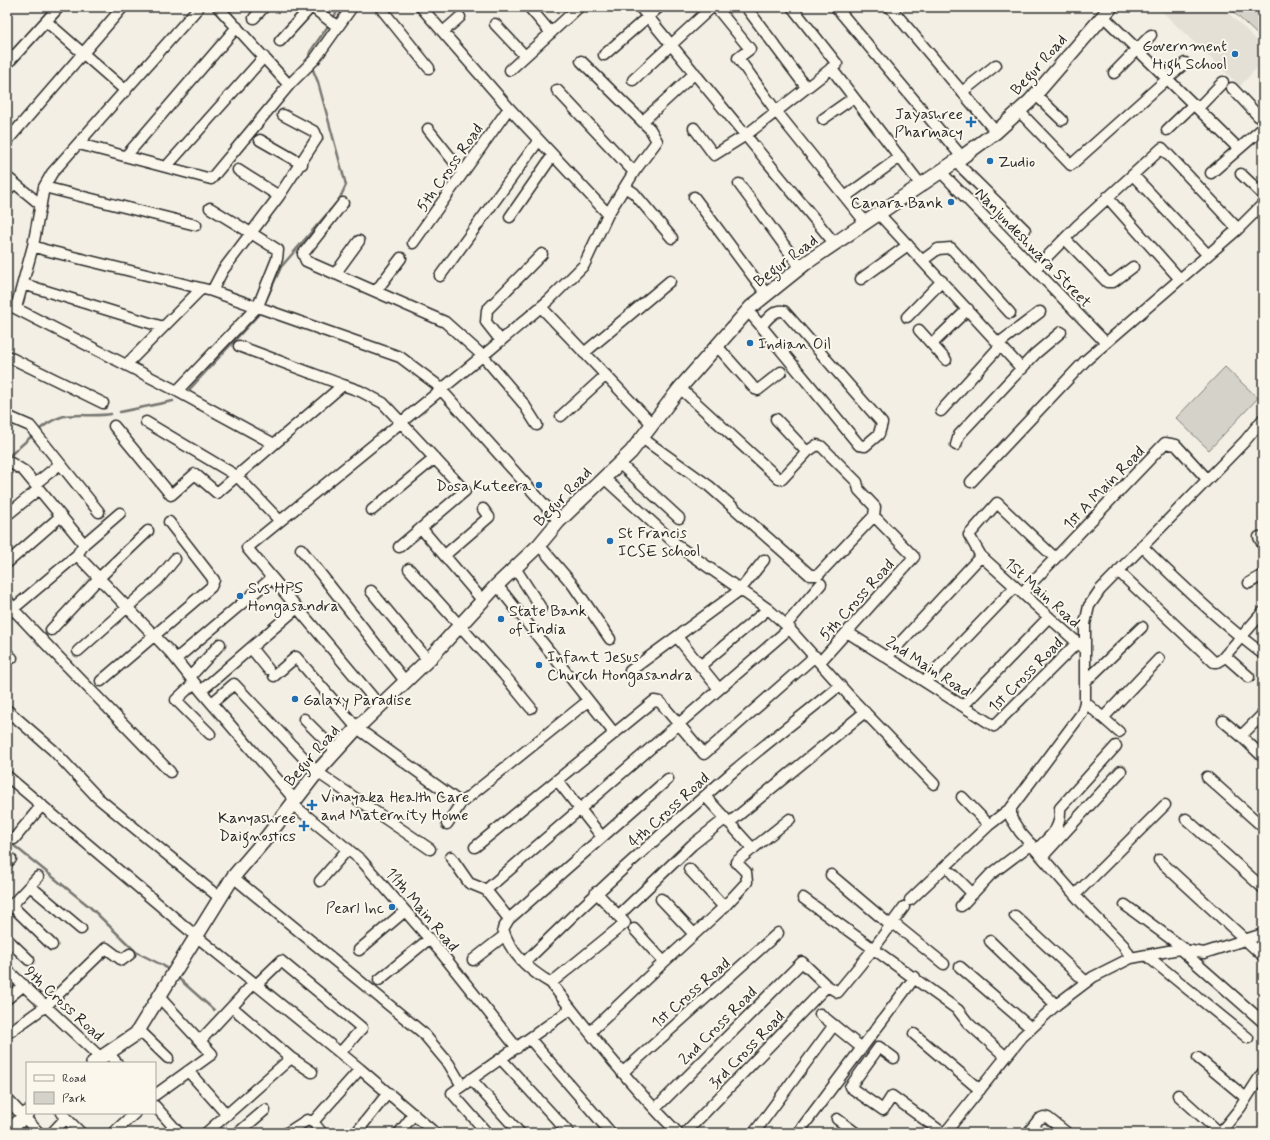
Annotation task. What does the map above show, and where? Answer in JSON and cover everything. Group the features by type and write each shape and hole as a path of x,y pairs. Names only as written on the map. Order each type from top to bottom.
{"main road":[{"name":"Begur Road","path":"105,1060 139,1030 233,877 263,842 317,772 357,728 428,660 497,585 539,545 559,521 631,452 680,388 750,308 800,268 996,132 1035,94 1107,11"},
{"path":"8,1133 25,1115"}],"street":[{"path":"9,58 47,22 59,7"},
{"path":"7,141 122,7"},
{"path":"16,308 33,246 44,187 52,172 79,144 199,7"},
{"path":"218,7 289,85"},
{"path":"254,18 264,7"},
{"path":"280,41 311,7 338,27"},
{"path":"79,144 211,179 289,85 315,59 352,7"},
{"path":"380,7 429,68"},
{"path":"422,7 509,108 608,214"},
{"path":"529,7 551,32"},
{"path":"640,7 834,244"},
{"path":"604,55 659,7"},
{"path":"633,80 712,7"},
{"path":"716,7 750,48 738,58 776,111 866,223"},
{"path":"746,7 806,87"},
{"path":"694,128 714,156 746,135 836,64 792,7"},
{"path":"836,7 959,159 1025,230"},
{"path":"890,7 996,132"},
{"path":"510,70 577,8"},
{"path":"1107,11 1137,49 1238,148"},
{"path":"443,32 460,17"},
{"path":"47,22 126,91"},
{"path":"495,24 525,56"},
{"path":"126,156 237,27"},
{"path":"1114,73 1151,35"},
{"path":"166,167 264,57"},
{"path":"380,706 247,548 440,389 501,341 541,307 584,265 608,214 634,172 657,141 650,128 581,61"},
{"path":"1018,111 1071,165 1185,63"},
{"path":"962,92 996,65"},
{"path":"830,68 921,185"},
{"path":"643,121 695,73"},
{"path":"1167,130 1223,82"},
{"path":"1232,88 1263,121"},
{"path":"557,90 634,172"},
{"path":"1035,94 1062,120"},
{"path":"824,119 853,98"},
{"name":"5th Cross Road","path":"413,243 509,108"},
{"path":"212,291 223,270 302,164 317,138 315,132 283,115"},
{"path":"1211,173 1238,148 1263,128"},
{"path":"428,129 462,173"},
{"path":"260,140 302,164"},
{"path":"440,276 539,140"},
{"path":"1035,269 1108,197 1162,148 1238,229"},
{"path":"510,217 553,155"},
{"path":"845,197 900,157"},
{"path":"238,170 279,196"},
{"name":"Nanjundeshwara Street","path":"940,172 1105,342"},
{"path":"1240,174 1263,195"},
{"path":"1132,175 1207,254"},
{"path":"7,191 11,180 41,205"},
{"path":"739,184 800,268"},
{"path":"44,187 196,225"},
{"path":"625,187 634,193 672,238"},
{"path":"694,197 767,294"},
{"path":"1108,197 1180,278"},
{"path":"343,203 303,254 306,261 445,322 483,356 523,403 537,425"},
{"path":"971,482 1084,361 1238,229 1263,204"},
{"path":"177,391 258,306 277,258 278,250 210,208"},
{"path":"879,214 1022,369"},
{"path":"1065,239 1107,282 1113,282 1133,267"},
{"path":"336,274 359,241"},
{"path":"861,279 908,245"},
{"path":"33,246 212,291 400,357 440,389 559,521"},
{"path":"923,260 938,250 950,248 1010,313"},
{"path":"501,341 486,322 487,310 542,254"},
{"path":"376,291 400,258"},
{"path":"584,353 670,281"},
{"path":"907,317 942,281"},
{"path":"23,284 163,327"},
{"path":"126,365 201,289"},
{"path":"7,304 177,391 274,444"},
{"path":"541,307 652,424"},
{"path":"750,308 859,445 865,446 880,434 882,423 797,323 784,311 780,310 775,312 763,324"},
{"path":"932,344 968,309"},
{"path":"941,411 1000,344 1040,312"},
{"path":"919,330 946,360"},
{"path":"956,445 959,436 1035,354 1061,332"},
{"path":"239,346 360,391 383,403 465,491 399,547"},
{"path":"717,346 755,389 758,390 781,372"},
{"path":"7,356 103,403"},
{"path":"561,416 606,376"},
{"path":"114,426 171,495 196,474 217,493 343,385"},
{"path":"642,438 715,491 810,575 818,575 874,516 874,507 859,490 857,482 821,446 817,445 808,451 798,463 779,479 680,388"},
{"path":"7,416 30,426 99,512"},
{"path":"776,418 808,451"},
{"path":"827,986 838,992 907,904 990,825 1011,808 1077,721 1082,712 1085,702 1085,624 1089,606 1100,590 1245,441 1263,419"},
{"path":"146,422 238,476 280,521"},
{"name":"1st A Main Road","path":"1019,590 1055,558 1165,443 1176,445 1208,479"},
{"path":"372,510 435,458"},
{"path":"7,464 11,463 24,471 84,544"},
{"path":"619,463 679,518"},
{"path":"7,515 60,464"},
{"path":"604,478 678,546 768,609 788,627 865,712 934,784"},
{"name":"1St Main Road","path":"1055,558 997,502 969,535 981,556 1085,651"},
{"path":"445,555 489,517 483,509"},
{"path":"10,611 77,555 84,544 120,512"},
{"path":"7,563 61,516"},
{"name":"5th Cross Road","path":"678,725 704,754 847,632 914,557 874,516"},
{"path":"101,681 211,587 214,580 169,522"},
{"path":"422,528 483,600"},
{"path":"51,630 99,578 148,531"},
{"path":"539,545 573,585 610,639"},
{"path":"1142,546 1173,577 1242,638 1263,654"},
{"path":"301,549 405,681"},
{"name":"11th Main Road","path":"77,555 176,659 293,802 361,860 429,939 518,1048"},
{"path":"887,656 981,556"},
{"path":"78,652 157,581 175,559"},
{"path":"630,671 740,590 764,560"},
{"path":"515,568 541,608"},
{"path":"409,569 459,627 504,675 531,708"},
{"path":"1118,571 1214,662 1217,662 1225,656 1263,612"},
{"path":"1249,583 1263,575"},
{"path":"176,659 272,578"},
{"path":"486,890 678,725 788,627 821,584"},
{"path":"497,585 611,729 612,734"},
{"path":"925,681 1019,590"},
{"path":"371,591 428,660"},
{"path":"7,599 10,611 170,772"},
{"path":"201,691 297,608"},
{"path":"700,666 768,609"},
{"path":"963,706 1049,618"},
{"path":"1085,682 1142,627"},
{"name":"2nd Main Road","path":"847,632 887,656 994,726"},
{"path":"676,637 719,689"},
{"name":"1st Cross Road","path":"994,726 1077,643"},
{"path":"210,734 176,700 220,644"},
{"path":"251,648 271,672 296,657 357,728 461,803"},
{"path":"1225,656 1248,677"},
{"path":"1103,718 1159,659"},
{"path":"212,703 234,684 317,772 430,849"},
{"name":"4th Cross Road","path":"524,963 596,892 705,796 840,685"},
{"path":"447,824 461,803 588,701"},
{"path":"475,847 654,701 660,702 678,725"},
{"path":"1085,702 1119,732"},
{"path":"7,710 53,750 98,798 220,898"},
{"path":"618,916 692,845 727,821 865,712"},
{"path":"1241,736 1263,714"},
{"path":"304,719 336,751"},
{"path":"1222,721 1241,736 1263,757"},
{"path":"1036,850 1054,831 1060,822 1060,808 1116,746"},
{"path":"961,906 990,875 1036,850 1120,771"},
{"path":"7,776 196,936 360,1069 435,1133"},
{"path":"1207,777 1263,827"},
{"path":"668,779 509,919 503,929 505,936 524,963 537,975 551,983 622,1073 678,1133"},
{"path":"557,780 602,837"},
{"path":"705,796 753,848"},
{"path":"962,797 990,825"},
{"path":"14,839 42,805"},
{"path":"1075,895 1165,805"},
{"path":"1011,808 1011,818 1036,850 1075,895 1124,946 1131,958"},
{"path":"590,1032 724,907 747,882 746,872 736,862 790,819"},
{"path":"1186,819 1263,888"},
{"path":"320,880 348,849"},
{"path":"451,857 469,883 486,890 509,919"},
{"path":"1159,860 1263,956"},
{"path":"689,869 724,907"},
{"path":"952,873 973,894"},
{"path":"831,875 891,924 944,964"},
{"path":"38,877 9,908 52,945"},
{"path":"233,877 423,1033 449,1064 462,1086"},
{"path":"30,886 81,929"},
{"path":"551,983 625,923 596,892"},
{"path":"803,898 915,977 958,1010 968,1023 1006,1057"},
{"path":"661,899 694,934"},
{"path":"1125,904 1183,950 1263,1022"},
{"path":"359,950 405,911"},
{"path":"1015,916 1086,982"},
{"path":"634,929 664,962"},
{"name":"1st Cross Road","path":"622,1073 778,933"},
{"path":"894,1058 879,1046 850,1087 882,1110 892,1096 944,1133 1031,1028 1056,1004 1086,982 1131,958 1183,950 1204,953 1263,934"},
{"path":"473,960 505,936"},
{"path":"7,939 29,960"},
{"path":"379,980 429,939"},
{"path":"990,941 1056,1004"},
{"path":"11,1031 46,1006 106,948 122,960 130,954"},
{"path":"1146,955 1248,1038"},
{"path":"200,1041 255,984 281,961 362,1028 340,1053"},
{"name":"2nd Cross Road","path":"654,1109 802,962 827,986"},
{"path":"960,967 1031,1028"},
{"name":"9th Cross Road","path":"7,970 105,1060"},
{"path":"798,1133 915,977"},
{"path":"7,999 24,985"},
{"name":"3rd Cross Road","path":"685,1133 827,986"},
{"path":"156,1094 212,1054 159,997"},
{"path":"232,1007 291,1058 312,1072"},
{"path":"487,1133 452,1093 518,1048 571,1009"},
{"path":"820,1014 862,1048"},
{"path":"754,1133 834,1025"},
{"path":"139,1030 168,1058"},
{"path":"914,1034 980,1090"},
{"path":"530,1039 611,1133"},
{"path":"206,1133 291,1058"},
{"path":"1198,1058 1246,1098"},
{"path":"500,1059 569,1133"},
{"path":"313,1122 360,1069"},
{"path":"188,1071 227,1115"},
{"path":"1178,1095 1220,1133 1263,1072"},
{"path":"471,1080 520,1133"},
{"path":"356,1133 388,1093"},
{"path":"7,1099 25,1115 39,1133"},
{"path":"156,1107 179,1133"},
{"path":"238,1133 265,1110"},
{"path":"113,1133 134,1114"},
{"path":"399,1133 414,1114"},
{"path":"52,1133 63,1116 81,1133"},
{"path":"1028,1133 1039,1119 1044,1116 1067,1133"},
{"path":"837,1119 856,1133"},
{"path":"287,1133 307,1120 313,1122 322,1133"}],"shaded area":[{"name":"Government High School","path":"1157,7 1222,7 1263,46 1263,61 1240,86"}],"green space":[{"path":"1228,7 1263,7 1263,40"},
{"path":"1225,367 1258,398 1209,450 1176,418"}],"waterway":[{"path":"333,18 340,7"},
{"path":"308,60 310,52 328,26"},
{"path":"266,300 281,267 339,200 346,185 318,82 313,70"},
{"path":"188,391 259,314"},
{"path":"120,412 173,401"},
{"path":"37,432 51,421 66,416 111,414"},
{"path":"7,458 33,435"},
{"path":"7,840 90,907 136,952 164,966 170,972"},
{"path":"177,977 214,1010"}],"place":[{"name":"Government High School","path":"1235,54"},
{"name":"Jayashree Pharmacy","path":"971,122"},
{"name":"Zudio","path":"990,161"},
{"name":"Canara Bank","path":"951,202"},
{"name":"Indian Oil","path":"750,343"},
{"name":"Dosa Kuteera","path":"539,485"},
{"name":"St Francis ICSE school","path":"610,541"},
{"name":"Svs HPS Hongasandra","path":"240,596"},
{"name":"State Bank of India","path":"501,619"},
{"name":"Infant Jesus Church Hongasandra","path":"539,665"},
{"name":"Galaxy Paradise","path":"295,699"},
{"name":"Vinayaka Health Care and Maternity Home","path":"312,805"},
{"name":"Kanyashree Daignostics","path":"304,826"},
{"name":"Pearl Inc","path":"392,907"}]}
